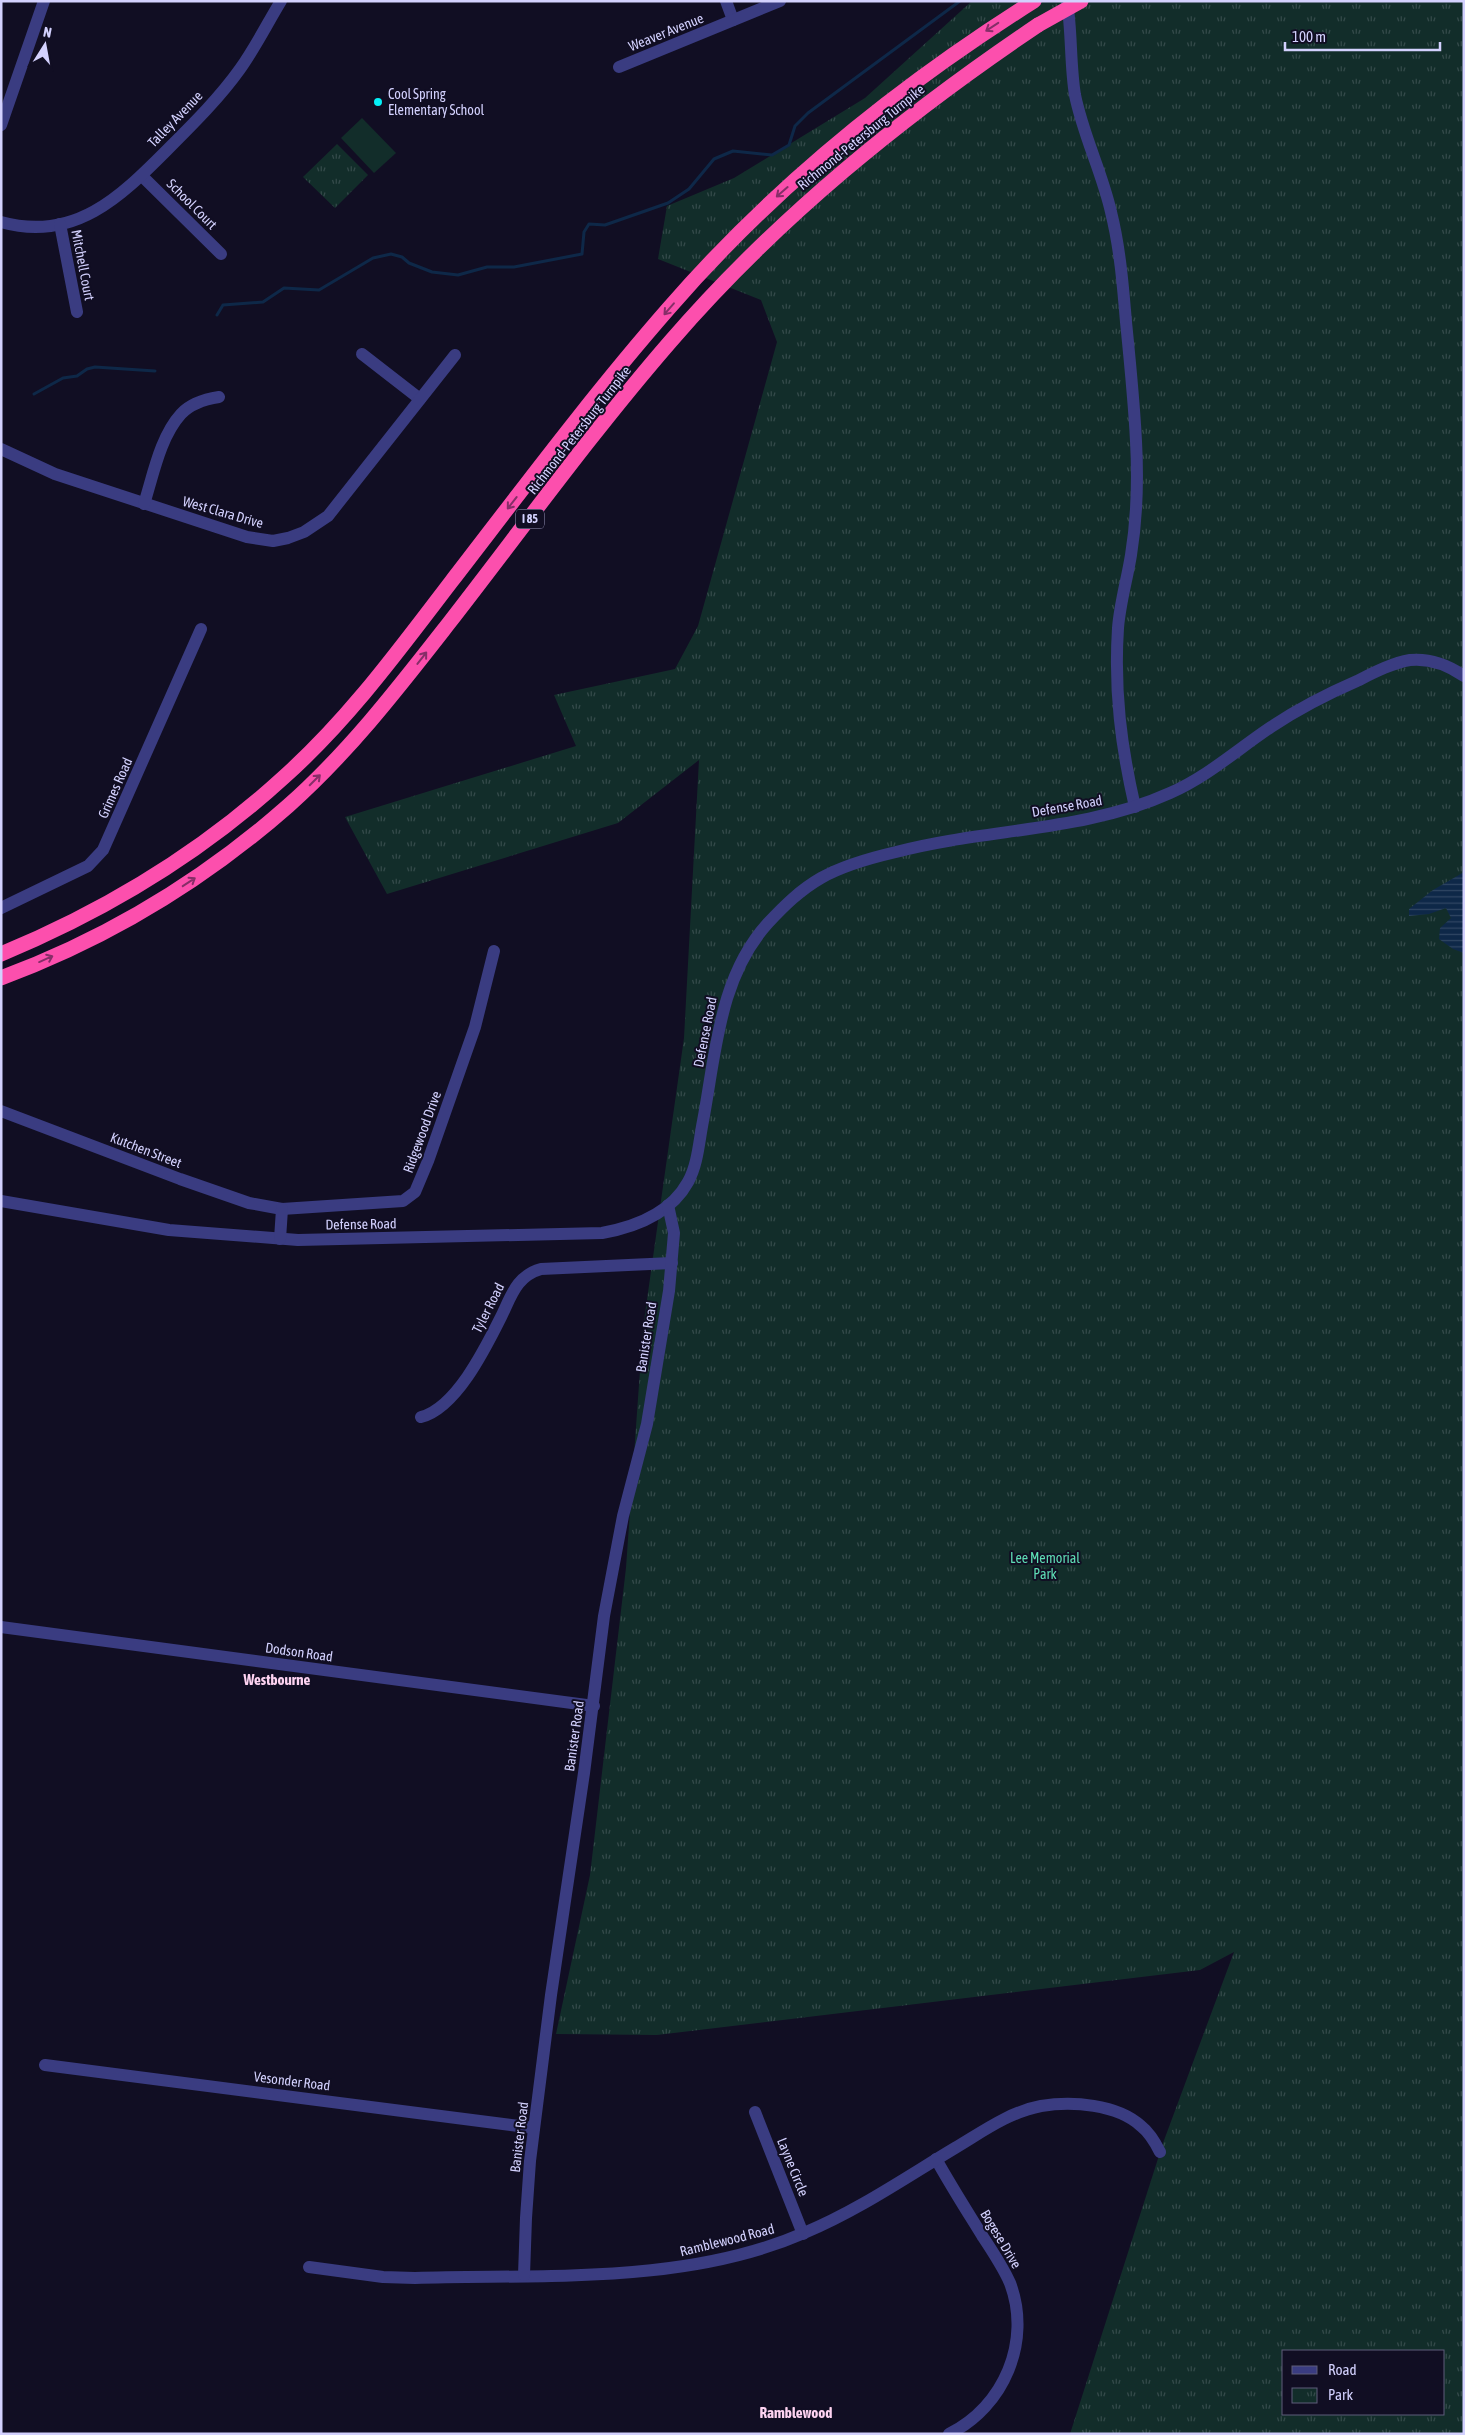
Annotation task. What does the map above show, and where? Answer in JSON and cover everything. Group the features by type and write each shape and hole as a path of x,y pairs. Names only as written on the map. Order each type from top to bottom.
{"highway":[{"name":"Richmond-Petersburg Turnpike","path":"1,954 72,923 132,891 215,835 286,776 356,703 619,367 670,306 723,250 775,199 876,112 986,31 1034,1"},
{"name":"Richmond-Petersburg Turnpike","path":"1,978 114,928 144,910 202,874 289,805 366,726 632,388 705,302 770,236 843,170 952,84 1038,25 1080,1"}],"street":[{"path":"1,125 44,1"},
{"name":"Talley Avenue","path":"1,222 24,226 60,224 92,212 111,202 142,176 225,89 250,54 281,1"},
{"path":"726,1 733,20"},
{"name":"Weaver Avenue","path":"618,67 780,1"},
{"path":"1067,1 1071,27 1070,65 1076,97 1082,124 1106,194 1116,237 1132,381 1136,449 1135,520 1118,626 1117,673 1119,729 1135,807"},
{"name":"School Court","path":"142,176 221,254"},
{"name":"Mitchell Court","path":"60,224 76,312"},
{"path":"362,354 420,399"},
{"name":"West Clara Drive","path":"1,449 36,467 144,504 260,540 288,538 317,525 342,500 455,355"},
{"path":"144,504 162,450 180,415 195,404 219,397"},
{"name":"Grimes Road","path":"1,908 88,866 103,850 200,629"},
{"name":"Defense Road","path":"1,1201 144,1227 280,1238 433,1238 602,1233 633,1226 668,1205 687,1184 696,1161 720,1020 729,988 752,943 786,904 820,878 869,859 934,843 1076,822 1135,807 1180,788 1301,708 1380,670 1411,660 1427,660 1446,664 1464,676"},
{"name":"Ridgewood Drive","path":"282,1209 400,1202 415,1192 428,1162 474,1027 494,951"},
{"name":"Kutchen Street","path":"1,1112 249,1203 282,1209"},
{"name":"Banister Road","path":"524,2275 526,2218 534,2128 551,1995 615,1557 647,1424 672,1264 674,1233 668,1205"},
{"path":"280,1238 282,1209"},
{"name":"Tyler Road","path":"421,1417 437,1411 447,1403 482,1351 518,1283 532,1272 541,1269 672,1264"},
{"name":"Dodson Road","path":"1,1627 594,1706"},
{"name":"Vesonder Road","path":"45,2065 534,2128"},
{"name":"Ramblewood Road","path":"309,2267 407,2278 636,2272 674,2268 744,2254 803,2234 865,2203 1005,2118 1025,2110 1064,2104 1103,2109 1132,2119 1151,2137 1160,2152"},
{"name":"Layne Circle","path":"754,2112 803,2234"},
{"name":"Bogese Drive","path":"936,2160 1004,2272 1014,2296 1017,2316 1015,2352 1003,2384 982,2411 949,2434"}],"green space":[{"name":"Lee Memorial Park","path":"972,1 1464,1 1464,2434 1070,2434 1163,2143 1234,1952 1200,1970 657,2035 556,2034 590,1875 626,1568 643,1328 684,1038 699,760 618,823 387,894 345,817 576,746 554,695 675,669 698,626 777,342 761,300 658,259 667,206 734,178 865,98"},
{"path":"362,118 396,153 374,173 341,138"},
{"path":"337,144 368,175 335,208 303,177"}],"water":[{"path":"1464,872 1464,953 1453,949 1439,939 1440,928 1451,918 1446,908 1429,914 1409,916 1409,909 1433,890"}],"waterway":[{"path":"217,315 223,305 263,302 284,288 319,290 373,258 391,254 402,257 409,263 432,272 458,275 487,267 514,267 582,254 584,232 589,224 605,225 668,203 689,189 714,159 733,151 772,155 789,145 795,126 808,113 960,1"},
{"path":"34,394 63,378 77,376 87,369 95,367 155,371"}],"place":[{"name":"Cool Spring Elementary School","path":"378,102"}],"district":[{"name":"Westbourne","path":"277,1679"},
{"name":"Ramblewood","path":"796,2412"}]}
